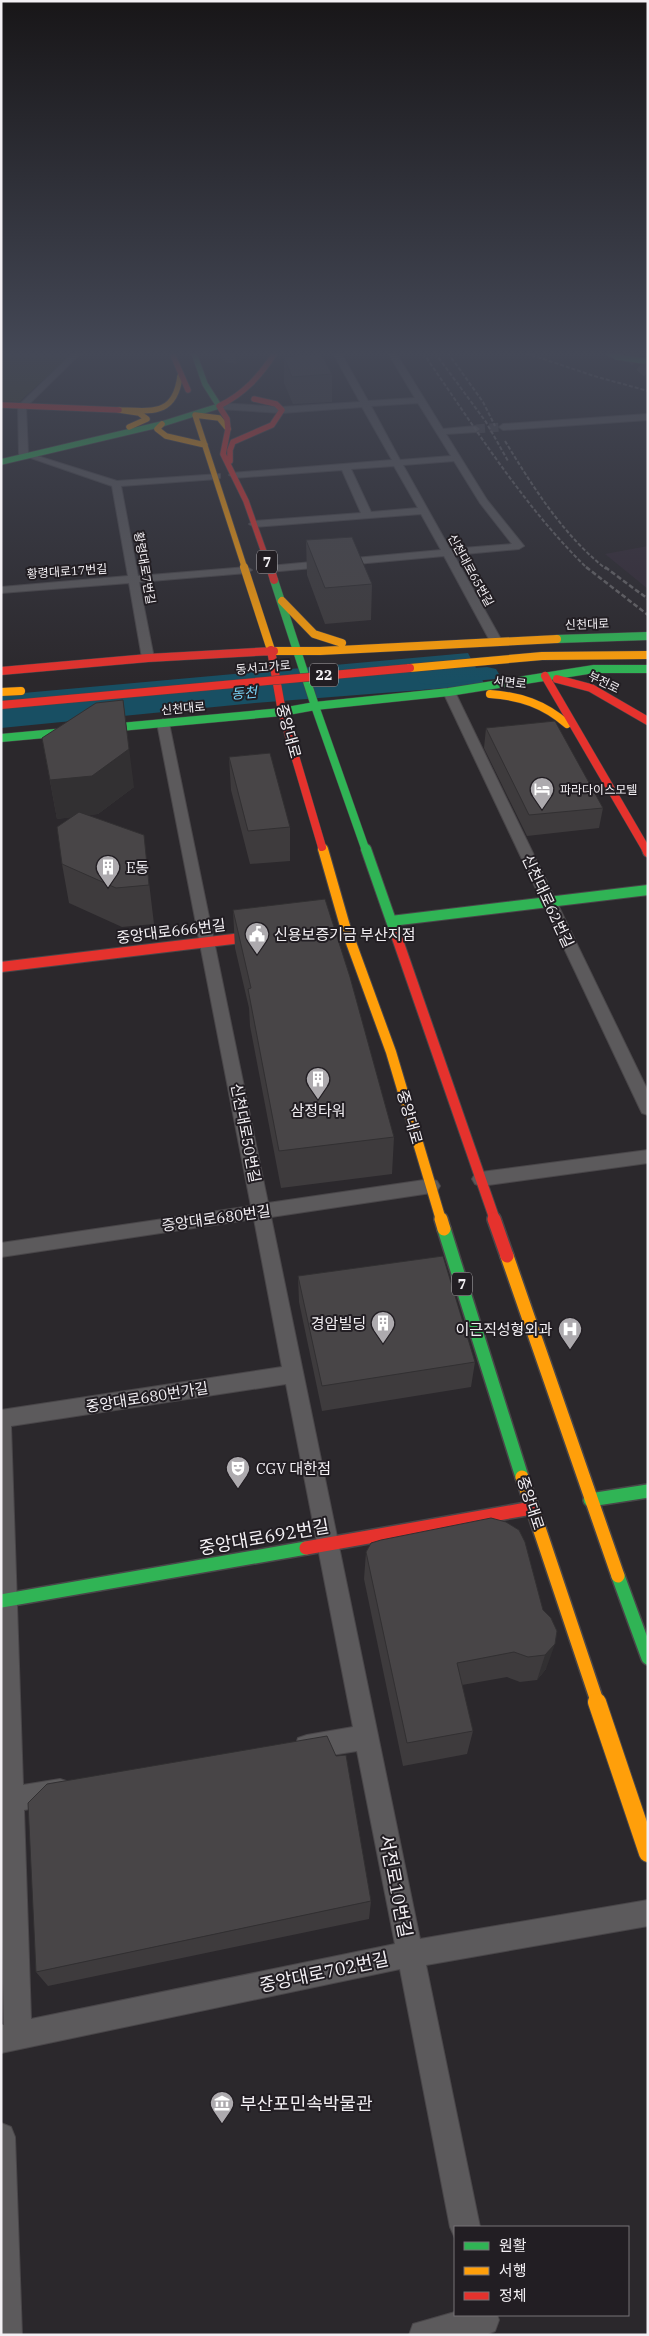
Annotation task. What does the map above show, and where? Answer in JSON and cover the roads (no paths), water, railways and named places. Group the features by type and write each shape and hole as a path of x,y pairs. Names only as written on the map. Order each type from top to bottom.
{"main road":[{"name":"중앙대로","path":"212,462 271,651 282,712 340,927 391,1052 532,1508 648,1853"},
{"name":"중앙대로","path":"227,462 246,501 282,601 296,651 315,706 481,1179 590,1500 648,1658"},
{"path":"231,462 231,470"},
{"path":"282,601 297,615 304,629 315,638 328,642 392,644 414,647"},
{"name":"신천대로","path":"1,671 148,658 271,651 414,647 496,641 648,636"},
{"path":"496,641 545,676"},
{"name":"신천대로","path":"496,641 648,646"},
{"name":"동서고가로","path":"1,705 542,656 648,655"},
{"path":"466,677 613,663"},
{"name":"동서고가로","path":"1,713 426,674 545,665 648,664"},
{"path":"1,692 329,668 386,669"},
{"name":"신천대로","path":"1,738 282,712 315,706 449,692 594,669 648,669"},
{"name":"부전로","path":"545,676 591,688 648,721"},
{"name":"서면로","path":"545,676 648,852"},
{"path":"268,696 318,691"},
{"name":"서면로","path":"449,692 498,694 531,698 554,710 582,740"},
{"path":"391,921 648,890"},
{"name":"중앙대로666번길","path":"1,966 282,934"},
{"path":"590,1500 648,1491"},
{"name":"중앙대로692번길","path":"4,1601 532,1508"}],"street":[{"path":"47,462 116,484 217,476"},
{"path":"231,470 398,462"},
{"name":"신천대로65번길","path":"398,462 496,641"},
{"path":"269,568 520,546 483,501 459,462"},
{"path":"345,466 367,515"},
{"name":"황령대로7번길","path":"116,484 148,658"},
{"path":"254,524 424,511"},
{"name":"황령대로17번길","path":"1,590 246,570"},
{"name":"신천대로62번길","path":"449,692 648,1109"},
{"name":"신천대로50번길","path":"164,723 327,1544"},
{"path":"481,1179 648,1156"},
{"name":"중앙대로680번길","path":"1,1250 431,1186"},
{"name":"중앙대로680번가길","path":"1,1419 293,1374"},
{"path":"1,1428 10,2037"},
{"name":"서전로10번길","path":"327,1544 465,2226"},
{"path":"287,1751 366,1737"},
{"path":"6,1800 80,1787"},
{"name":"중앙대로702번길","path":"10,2037 410,1954 648,1913"},
{"path":"1,2138 7,2335"},
{"path":"424,2335 485,2323"}],"water":[{"path":"468,653 485,685 255,703 1,728 1,695"}],"waterway":[{"name":"동천","path":"429,678 487,674"}],"railway":[{"path":"499,462 542,519 586,567"},
{"path":"518,462 538,493 563,526 590,556 606,569"},
{"path":"586,567 648,615"},
{"path":"605,567 648,599"}],"place":[{"name":"파라다이스모텔","path":"542,810"},
{"name":"E동","path":"108,888"},
{"name":"신용보증기금 부산지점","path":"257,955"},
{"name":"삼정타워","path":"318,1100"},
{"name":"경암빌딩","path":"383,1344"},
{"name":"이근직성형외과","path":"570,1350"},
{"name":"CGV 대한점","path":"238,1489"},
{"name":"부산포민속박물관","path":"222,2124"}]}
